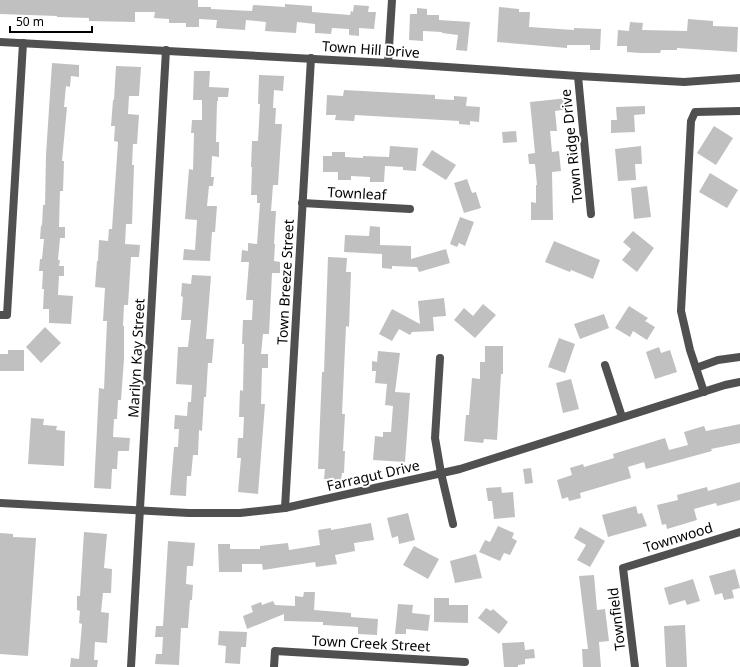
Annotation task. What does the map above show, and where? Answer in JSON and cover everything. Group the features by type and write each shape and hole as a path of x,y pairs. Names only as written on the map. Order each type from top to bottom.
{"street":[{"path":"388,63 392,0"},
{"name":"Town Hill Drive","path":"0,42 311,58 684,82 740,78"},
{"path":"4,315 23,43"},
{"name":"Marilyn Kay Street","path":"131,667 166,50"},
{"name":"Town Breeze Street","path":"286,508 311,58"},
{"name":"Town Ridge Drive","path":"578,76 591,214"},
{"path":"704,392 690,350 681,311 691,121 695,112 740,111"},
{"name":"Townleaf","path":"302,203 410,209"},
{"path":"696,368 718,360 740,357"},
{"path":"440,358 435,438 441,473 454,524"},
{"path":"605,366 622,417"},
{"name":"Farragut Drive","path":"0,502 189,513 240,513 286,508 490,461 622,417 740,382"},
{"name":"Townwood","path":"623,568 740,532"},
{"name":"Townfield","path":"623,568 635,667"},
{"name":"Town Creek Street","path":"274,667 275,651 465,662"}],"building":[{"path":"0,0 198,0 198,7 211,7 211,9 252,11 253,5 285,7 285,4 312,6 312,12 350,15 351,11 353,12 354,5 369,6 368,12 376,12 374,29 359,28 359,36 349,35 349,29 332,28 331,34 315,33 315,24 297,22 296,33 265,31 266,22 246,20 245,30 216,28 217,20 199,19 199,27 186,27 186,23 169,23 169,19 154,18 155,12 135,12 135,22 89,21 89,18 0,14"},
{"path":"499,7 519,9 519,12 530,12 529,27 574,30 574,28 601,29 600,50 590,50 590,45 567,45 567,48 497,42"},
{"path":"417,8 427,9 427,15 439,15 439,20 470,22 467,51 456,50 458,35 423,31 423,41 409,40 410,14 417,14"},
{"path":"688,19 713,21 713,26 738,27 737,52 677,48 677,50 661,50 660,53 641,53 627,52 627,46 617,46 618,30 629,31 630,22 643,23 642,30 687,31"},
{"path":"52,63 79,65 79,77 71,76 70,87 66,86 64,107 67,107 62,161 64,161 63,191 60,191 59,227 65,227 65,238 60,238 58,260 60,260 59,266 64,266 64,276 59,276 58,295 73,296 71,324 49,323 49,309 43,309 43,271 39,271 44,239 40,239 43,205 45,205 46,155"},
{"path":"116,66 141,67 139,96 129,96 128,114 139,115 137,144 133,144 132,165 134,165 132,224 126,224 125,244 140,245 139,257 131,257 128,305 124,305 124,359 121,400 118,400 117,419 114,419 113,437 130,438 129,451 118,451 117,469 112,469 111,489 94,488 99,388 104,389 107,321 103,321 105,288 95,287 99,240 108,241 109,229 112,229 118,142 114,141 115,126 111,126"},
{"path":"194,71 210,71 209,87 229,88 228,97 218,97 217,101 216,142 219,142 219,157 212,156 211,177 214,177 213,186 209,186 207,206 217,206 215,232 212,232 210,261 183,260 184,249 195,250 197,220 185,219 189,169 193,170 194,133 191,133 192,120 202,120 202,100 193,100"},
{"path":"259,75 284,76 283,91 274,90 273,108 276,108 275,124 282,124 278,185 273,185 271,211 276,211 274,261 280,262 280,273 272,273 269,334 263,334 261,354 268,354 268,368 262,368 261,404 265,404 258,494 238,492 241,458 237,458 238,438 243,438 244,417 239,417 240,390 243,391 243,320 252,320 253,300 246,300 249,262 241,262 242,250 248,251 248,243 257,244 260,203 257,203 257,195 251,195 252,141 258,141 260,104 258,104"},
{"path":"344,90 435,95 435,99 454,100 454,96 467,97 466,106 480,107 479,122 470,121 470,125 459,124 459,121 355,115 354,121 335,120 336,115 326,115 327,95 343,96"},
{"path":"568,98 569,109 555,111 557,131 550,131 552,152 559,151 561,171 552,172 553,220 531,220 531,202 536,203 537,185 535,164 529,164 528,154 535,153 530,102"},
{"path":"645,106 645,114 634,115 635,132 611,133 611,120 617,120 616,107"},
{"path":"714,126 733,138 716,165 697,153"},
{"path":"516,131 517,142 503,143 502,132"},
{"path":"390,146 418,148 416,171 403,170 403,167 385,166 384,182 370,182 370,177 351,176 351,180 338,180 338,172 323,172 323,156 332,156 332,152 345,152 345,157 389,157"},
{"path":"641,146 642,164 635,164 636,180 618,181 615,149"},
{"path":"432,150 456,165 446,180 422,165"},
{"path":"710,173 738,190 727,208 699,192"},
{"path":"467,179 472,193 476,192 481,208 464,213 454,183"},
{"path":"647,186 651,217 634,219 631,188"},
{"path":"460,217 474,222 465,246 459,243 457,247 450,244"},
{"path":"370,226 380,227 380,245 411,246 411,259 446,249 450,263 419,272 417,267 392,266 392,269 382,268 382,254 344,252 345,235 369,236"},
{"path":"633,231 654,248 637,272 622,260 631,249 623,242"},
{"path":"554,241 600,260 593,279 545,262"},
{"path":"328,257 347,258 346,272 351,272 349,327 346,326 342,414 345,414 343,451 345,451 344,473 342,473 341,480 324,479 325,469 318,469 322,372 324,372"},
{"path":"192,275 211,276 206,339 214,339 212,363 208,363 202,431 199,430 198,455 193,455 191,476 187,476 186,496 170,495 174,447 178,447 179,429 174,429 175,415 187,416 188,402 191,402 192,385 176,384 178,347 188,347 191,320 181,320 183,297 181,296 182,283 191,284"},
{"path":"444,298 446,316 433,317 434,331 412,332 410,335 399,329 392,341 379,334 392,309 420,324 418,301"},
{"path":"483,304 496,315 475,338 454,320 464,308 473,316"},
{"path":"629,306 648,318 645,321 655,327 647,340 633,331 630,337 615,328"},
{"path":"604,314 609,328 580,339 574,324"},
{"path":"45,327 61,343 41,363 26,347"},
{"path":"559,338 575,344 565,373 548,367"},
{"path":"485,346 503,346 503,374 501,374 497,440 484,439 483,443 464,441 466,415 469,415 472,378 480,379 480,362 485,362"},
{"path":"659,347 661,353 670,350 677,372 655,379 646,352"},
{"path":"8,350 24,350 24,371 0,371 0,354 8,354"},
{"path":"378,351 400,353 395,392 410,393 405,462 373,460 375,436 383,437 383,432 391,432 393,406 385,405 387,384 375,383 376,371 372,371 372,361 377,362"},
{"path":"571,379 579,409 563,413 556,383"},
{"path":"31,418 44,419 43,425 57,426 56,430 65,431 64,466 28,464"},
{"path":"740,424 740,443 711,449 712,451 646,469 644,462 628,467 631,478 580,493 581,498 569,501 568,497 562,499 557,480 572,475 570,468 583,464 584,467 614,458 613,454 665,438 669,450 688,445 684,432 704,426 706,431"},
{"path":"531,468 533,483 525,484 523,469"},
{"path":"740,482 740,500 717,506 716,503 694,509 697,520 667,529 666,524 662,525 657,505 678,500 677,495 707,487 708,491"},
{"path":"501,487 502,493 513,492 515,517 494,519 492,501 488,501 486,488"},
{"path":"636,506 638,514 642,513 647,526 608,537 602,515"},
{"path":"408,513 415,540 399,544 398,536 392,538 387,518"},
{"path":"371,523 374,540 354,543 355,551 335,555 337,564 316,567 315,562 263,570 262,564 242,564 242,572 219,572 218,544 230,544 230,549 260,549 260,546 288,543 289,550 320,545 318,530 331,528 331,530"},
{"path":"498,526 514,533 512,538 517,541 510,555 504,553 500,561 479,552 485,540 490,542"},
{"path":"580,527 605,541 590,567 577,560 586,545 574,538"},
{"path":"84,532 107,534 104,568 112,569 111,593 103,593 101,612 109,613 107,643 95,642 94,660 98,660 97,667 70,667 71,658 79,659 82,624 79,623 80,611 77,610 77,596 80,596"},
{"path":"0,533 13,534 13,537 36,538 28,656 0,654"},
{"path":"168,541 195,543 193,566 187,566 186,584 193,585 192,600 190,600 188,628 181,628 179,665 155,664 156,654 162,654 163,637 155,637 156,626 163,626"},
{"path":"414,546 439,559 428,579 403,565"},
{"path":"476,554 482,578 455,583 450,561"},
{"path":"735,569 740,588 732,590 734,598 724,600 722,593 715,595 709,576"},
{"path":"594,575 597,610 605,609 609,641 599,642 601,667 583,667 582,649 588,649 579,576"},
{"path":"693,579 700,601 687,605 685,600 669,605 664,588"},
{"path":"304,592 315,592 314,610 351,613 351,617 378,619 377,635 358,634 358,627 323,625 323,622 284,621 284,614 247,629 243,616 253,612 251,606 261,602 262,605 273,601 275,605 295,606 295,596 303,597"},
{"path":"434,598 449,598 449,605 468,605 468,623 434,622"},
{"path":"398,604 413,605 412,613 430,615 428,631 406,629 406,634 395,634"},
{"path":"486,608 491,611 493,609 508,622 499,634 478,618"},
{"path":"685,625 687,667 666,667 664,626"},
{"path":"219,631 247,632 246,647 241,647 240,664 225,663 226,646 218,645"},
{"path":"524,642 525,650 534,649 535,658 525,659 525,664 518,665 518,667 504,667 502,643"}]}
